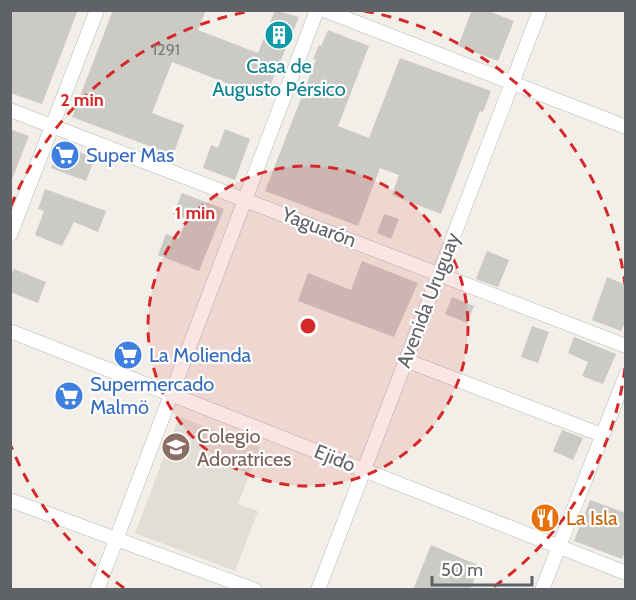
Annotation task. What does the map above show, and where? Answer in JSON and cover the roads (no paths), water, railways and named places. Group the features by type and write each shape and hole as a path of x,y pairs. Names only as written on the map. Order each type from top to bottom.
{"street":[{"path":"10,235 97,10"},
{"path":"97,590 317,10"},
{"path":"324,10 626,127"},
{"name":"Avenida Uruguay","path":"318,590 540,10"},
{"name":"Yaguarón","path":"10,110 438,272 626,346"},
{"name":"Ejido","path":"10,331 626,573"},
{"path":"405,360 602,435"},
{"path":"542,590 626,375"},
{"path":"10,500 116,537 255,590"}],"place":[{"name":"Casa de Augusto Pérsico","path":"279,35"},
{"name":"Super Mas","path":"65,155"},
{"name":"La Molienda","path":"128,355"},
{"name":"Supermercado Malmö","path":"69,396"},
{"name":"Colegio Adoratrices","path":"176,447"},
{"name":"La Isla","path":"545,518"}]}
